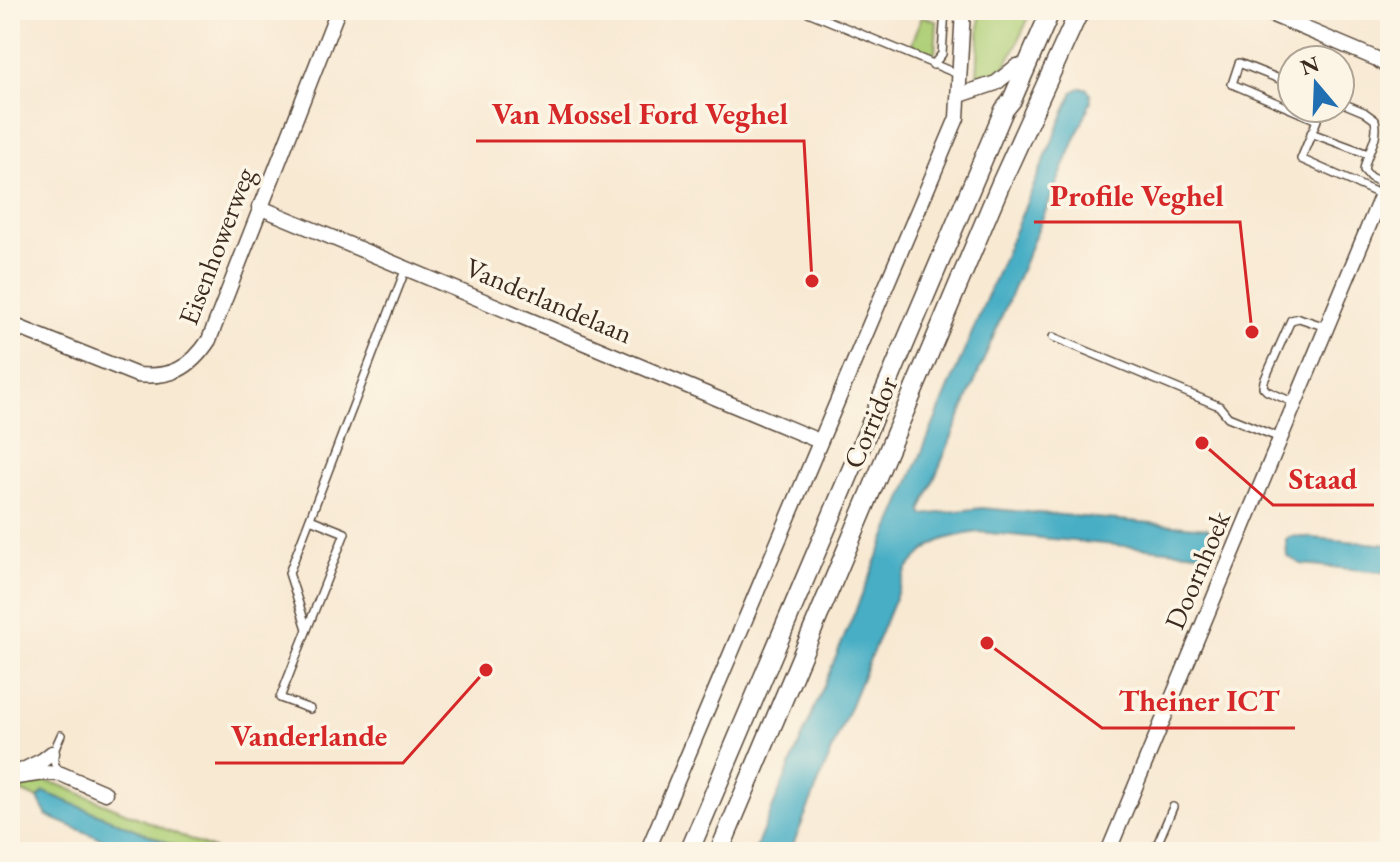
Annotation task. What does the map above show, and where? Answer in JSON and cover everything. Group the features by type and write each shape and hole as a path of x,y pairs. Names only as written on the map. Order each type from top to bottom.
{"main road":[{"name":"Corridor","path":"1004,110 1005,97 1042,10"},
{"name":"Corridor","path":"689,852 1004,110 1012,100 1051,10"},
{"name":"Corridor","path":"719,852 1001,183 1079,12"}],"street":[{"name":"Eisenhowerweg","path":"10,324 137,375 156,377 176,371 197,359 209,340 338,10"},
{"name":"Corridor","path":"647,852 957,118 963,10"},
{"path":"1261,10 1384,59 1390,69"},
{"path":"960,95 996,83 1017,66"},
{"name":"Doornhoek","path":"1108,852 1386,185"},
{"name":"Vanderlandelaan","path":"259,207 819,441"},
{"path":"10,777 52,753"},
{"path":"10,777 61,774 105,793"}],"lane":[{"path":"803,10 961,76"},
{"path":"933,65 942,54 945,10"},
{"path":"1276,78 1239,63 1232,84 1276,103"},
{"path":"1356,109 1375,120 1376,137 1364,170 1370,177 1386,185"},
{"path":"1315,124 1301,159 1386,185"},
{"path":"1311,133 1368,154"},
{"path":"307,629 289,573 406,268"},
{"path":"1295,403 1267,391 1263,387 1264,381 1291,320 1299,318 1326,327"},
{"path":"1053,337 1219,406 1228,417 1280,438"},
{"path":"310,519 345,533 280,698 310,709"},
{"path":"61,735 52,753 55,767 61,774"},
{"path":"1154,852 1173,807"}],"green space":[{"path":"980,10 1033,10 1006,64 989,79 977,82"},
{"path":"922,16 937,22 935,53 930,56 911,47"},
{"path":"45,781 220,852 190,852 44,792 38,799 20,791 23,785"}],"water":[{"path":"1086,88 1091,101 921,511 923,515 982,508 1207,528 1211,532 1205,551 1198,553 979,532 956,536 930,546 907,569 790,852 754,852 1073,92"},
{"path":"1291,536 1390,545 1390,573 1301,564 1287,556 1286,539"},
{"path":"44,792 190,852 132,852 47,816 38,799"}],"place":[{"name":"Van Mossel Ford Veghel","path":"812,281"},
{"name":"Profile Veghel","path":"1252,332"},
{"name":"Staad","path":"1202,443"},
{"name":"Theiner ICT","path":"987,643"},
{"name":"Vanderlande","path":"486,670"}]}
